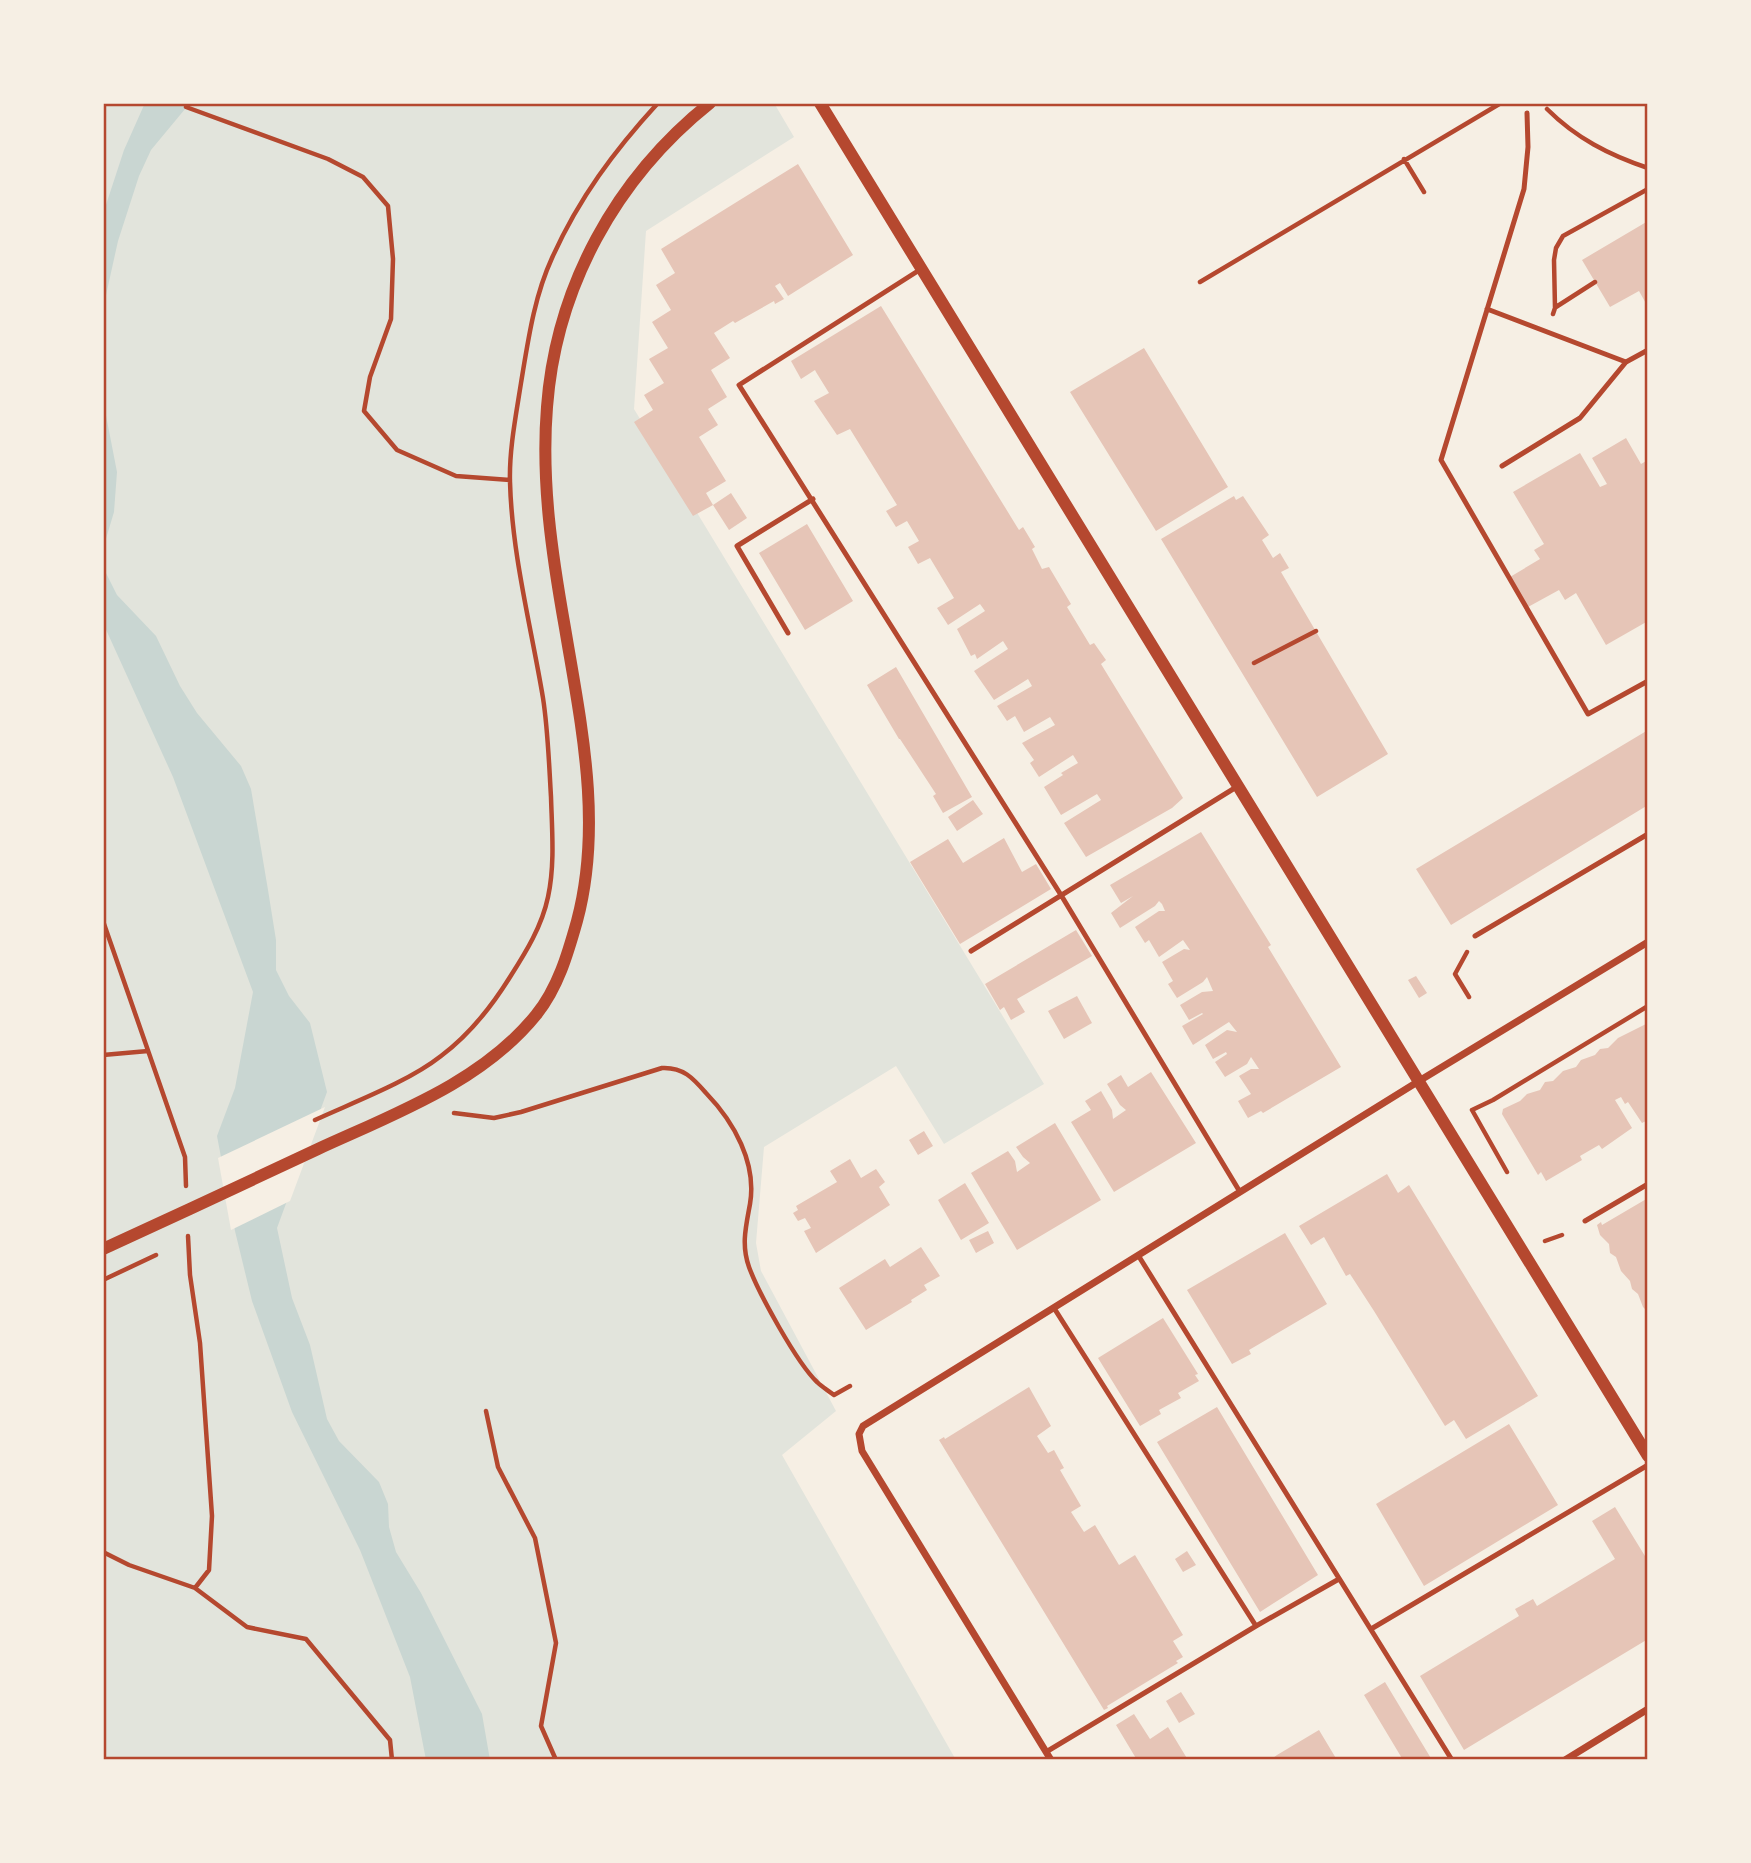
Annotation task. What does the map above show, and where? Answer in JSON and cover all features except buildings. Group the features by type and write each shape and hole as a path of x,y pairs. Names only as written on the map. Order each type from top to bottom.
{"street":[{"path":"103,1250 420,1102 489,1060 514,1039 537,1014 552,992 584,896 588,861 587,772 578,698 554,564 545,457 547,406 557,342 573,291 601,227 617,202 664,144 710,103"},
{"path":"821,103 1648,1456"},
{"path":"1051,1760 862,1451 859,1434 863,1426 1648,942"},
{"path":"1565,1760 1648,1709"}],"lane":[{"path":"1527,113 1528,147 1524,189 1441,460 1588,715 1648,681"},
{"path":"923,268 739,385 1061,895 1240,1192"},
{"path":"1487,309 1626,362"},
{"path":"1502,466 1580,418 1626,362 1648,350"},
{"path":"788,633 737,546 813,499"},
{"path":"971,951 1238,786"},
{"path":"1475,936 1648,834"},
{"path":"1585,1221 1648,1184"},
{"path":"1138,1255 1452,1760"},
{"path":"1054,1308 1256,1626"},
{"path":"1371,1629 1648,1465"},
{"path":"1046,1752 1339,1579"}],"path":[{"path":"1200,282 1501,103"},
{"path":"186,107 328,159 363,177 388,206 393,259 391,318 370,377 364,411 397,450 456,476 510,480"},
{"path":"1546,109 1563,125 1593,145 1622,159 1648,167"},
{"path":"1404,159 1424,191"},
{"path":"1552,314 1555,308 1554,260 1556,248 1563,236 1648,189"},
{"path":"1555,308 1595,282"},
{"path":"1254,663 1316,631"},
{"path":"103,920 186,1157 187,1196"},
{"path":"1455,974 1469,997"},
{"path":"1512,1182 1472,1110 1648,1006"},
{"path":"103,1055 148,1051"},
{"path":"420,1102 458,1114 494,1118 662,1068 684,1071 713,1100 731,1125 746,1154 750,1176 750,1202 744,1245 749,1267 761,1292 805,1368 818,1383 834,1395 850,1386"},
{"path":"1539,1230 1546,1242 1562,1235"},
{"path":"188,1236 190,1275 200,1343 212,1516 209,1570 195,1588"},
{"path":"486,1411 498,1467 535,1538 556,1643 541,1726 556,1760"},
{"path":"103,1552 129,1565 195,1588 247,1627 306,1639 390,1740 392,1760"}],"shaded area":[{"path":"103,103 774,103 794,137 646,231 634,409 1044,1084 944,1144 896,1066 764,1147 756,1243 761,1271 836,1411 782,1455 956,1760 103,1760"},
{"path":"145,103 190,103 151,150 139,176 118,241 103,319 103,214 124,150"},
{"path":"103,400 117,472 114,512 105,542 105,571 117,595 156,636 180,686 197,713 241,766 251,789 276,940 276,970 289,996 310,1023 327,1092 277,1228 292,1298 310,1345 327,1419 339,1441 379,1482 388,1504 389,1527 396,1552 421,1593 482,1714 490,1760 426,1760 410,1677 360,1550 292,1412 252,1301 235,1231 217,1136 235,1088 253,992 173,777 103,623"}],"pier":[{"path":"325,1107 290,1201 231,1230 218,1158"}]}
